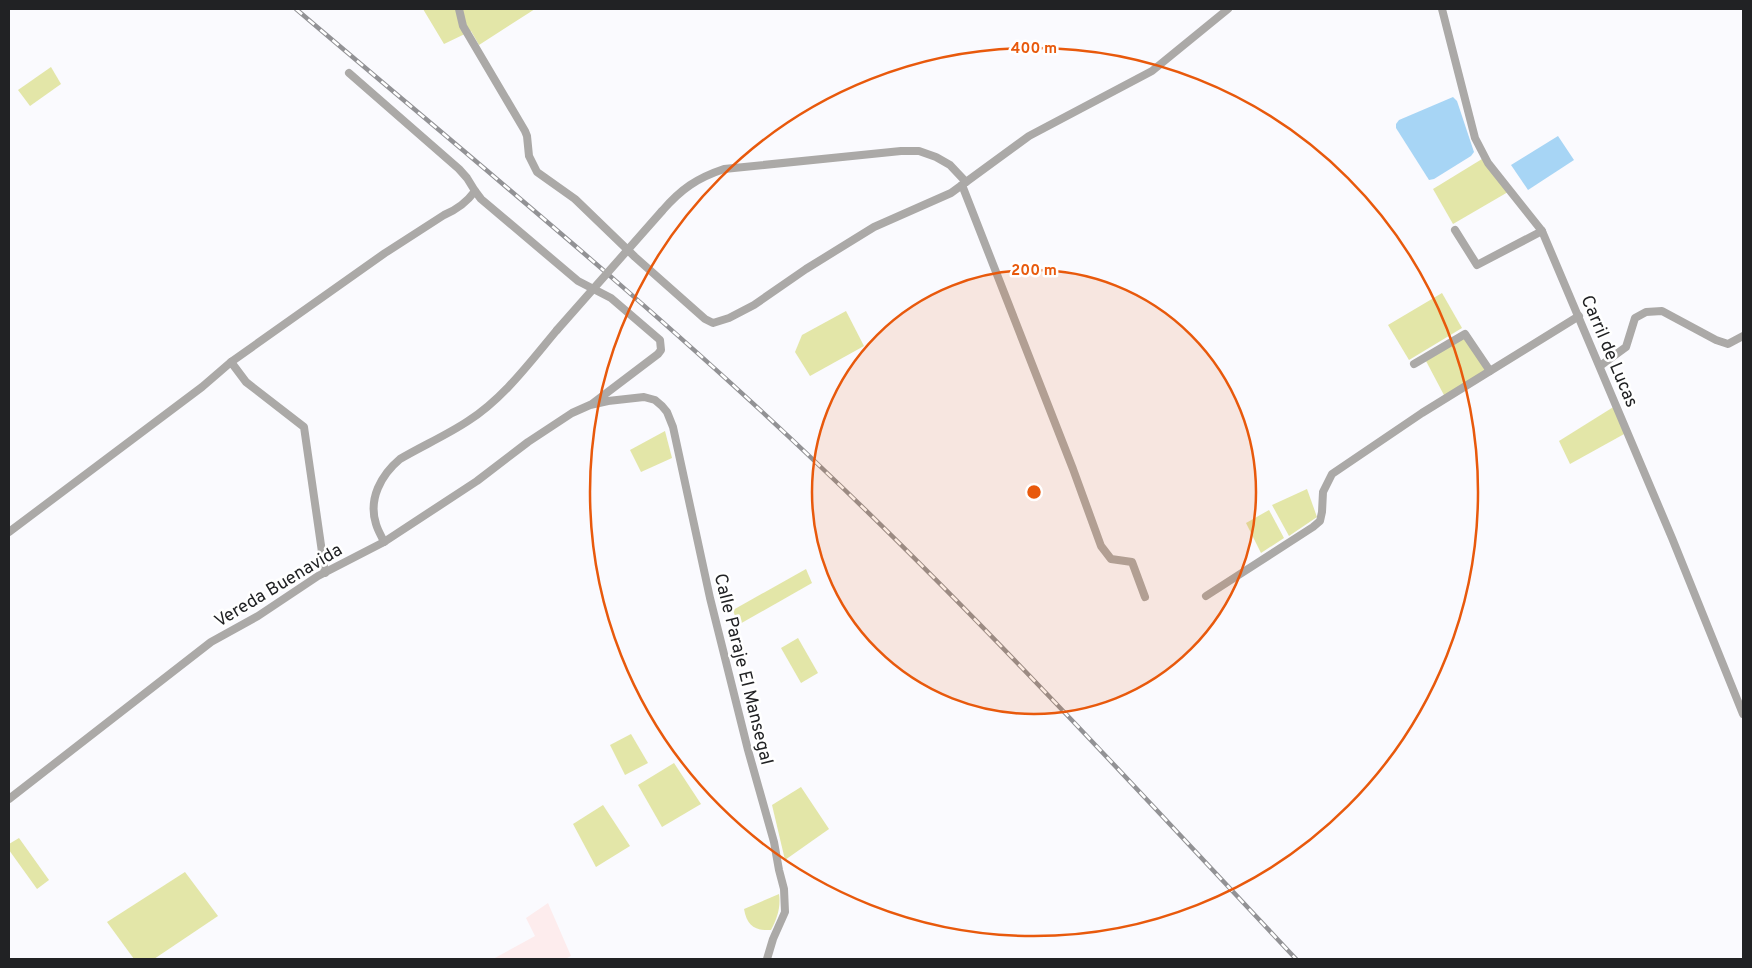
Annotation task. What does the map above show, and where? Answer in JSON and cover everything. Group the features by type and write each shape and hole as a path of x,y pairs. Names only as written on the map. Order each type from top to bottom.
{"street":[{"path":"459,9 463,26 525,131 529,156 537,172 575,199 635,257 708,322 720,322 754,305 806,269 874,227 940,199 1029,136 1152,71 1228,9"},
{"name":"Carril de Lucas","path":"1442,9 1475,138 1488,164 1542,231 1672,538 1743,714"},
{"path":"349,73 459,169 481,199 578,281 611,298 660,340 661,350 658,354 590,405"},
{"path":"384,542 376,524 373,504 378,487 390,467 400,459 468,421 516,380 557,330 678,193 708,174 724,168 901,151 919,151 936,157 950,165 964,183 1074,469 1101,546 1111,559 1132,562 1145,597"},
{"path":"9,532 76,484 231,362 385,253 444,215 452,212 469,199 475,191"},
{"path":"1454,230 1477,265 1542,231"},
{"path":"1600,366 1626,347 1635,318 1646,312 1662,310 1716,340 1728,344 1743,336"},
{"path":"1206,596 1320,521 1323,492 1332,474 1422,414 1579,316"},
{"path":"1414,364 1466,334 1490,371"},
{"path":"231,362 246,382 304,427 325,573"},
{"name":"Calle Paraje El Mansegal","path":"590,405 644,397 655,400 662,406 667,412 673,427 710,598 748,750 774,842 778,870 784,889 785,912 773,939 767,959"},
{"name":"Vereda Buenavida","path":"9,799 211,642 258,616 325,573 384,542 477,481 528,442 572,412 590,405"}],"shaded area":[{"path":"548,903 571,956 565,959 493,959 535,936 526,918"}],"green space":[{"path":"423,9 535,9 479,45 471,31 444,44"},
{"path":"51,67 61,84 30,106 18,90"},
{"path":"1482,159 1508,192 1453,224 1433,189"},
{"path":"1442,293 1462,328 1409,360 1388,325"},
{"path":"846,311 864,346 810,376 795,352 802,335"},
{"path":"1466,337 1487,370 1445,397 1426,361"},
{"path":"1615,406 1626,433 1570,464 1559,441"},
{"path":"665,431 672,458 641,472 630,450"},
{"path":"1307,489 1317,517 1289,536 1272,505"},
{"path":"1269,510 1284,538 1261,553 1246,523"},
{"path":"806,569 812,583 738,625 733,610"},
{"path":"798,638 818,673 801,683 781,648"},
{"path":"631,734 648,763 625,775 610,745"},
{"path":"674,763 701,804 662,827 638,785"},
{"path":"801,787 829,829 785,860 772,805"},
{"path":"603,805 630,846 596,867 573,824"},
{"path":"19,838 49,880 37,889 9,850 9,844"},
{"path":"185,872 218,916 154,959 134,959 107,922"},
{"path":"779,894 778,913 771,930 760,930 747,920 744,909"}],"water":[{"path":"1453,97 1457,101 1474,152 1471,156 1434,179 1429,180 1396,128 1396,124 1399,120"},
{"path":"1558,136 1574,160 1528,190 1511,165"}],"railway":[{"path":"296,9 629,293 824,470 1005,650 1296,959"}]}
